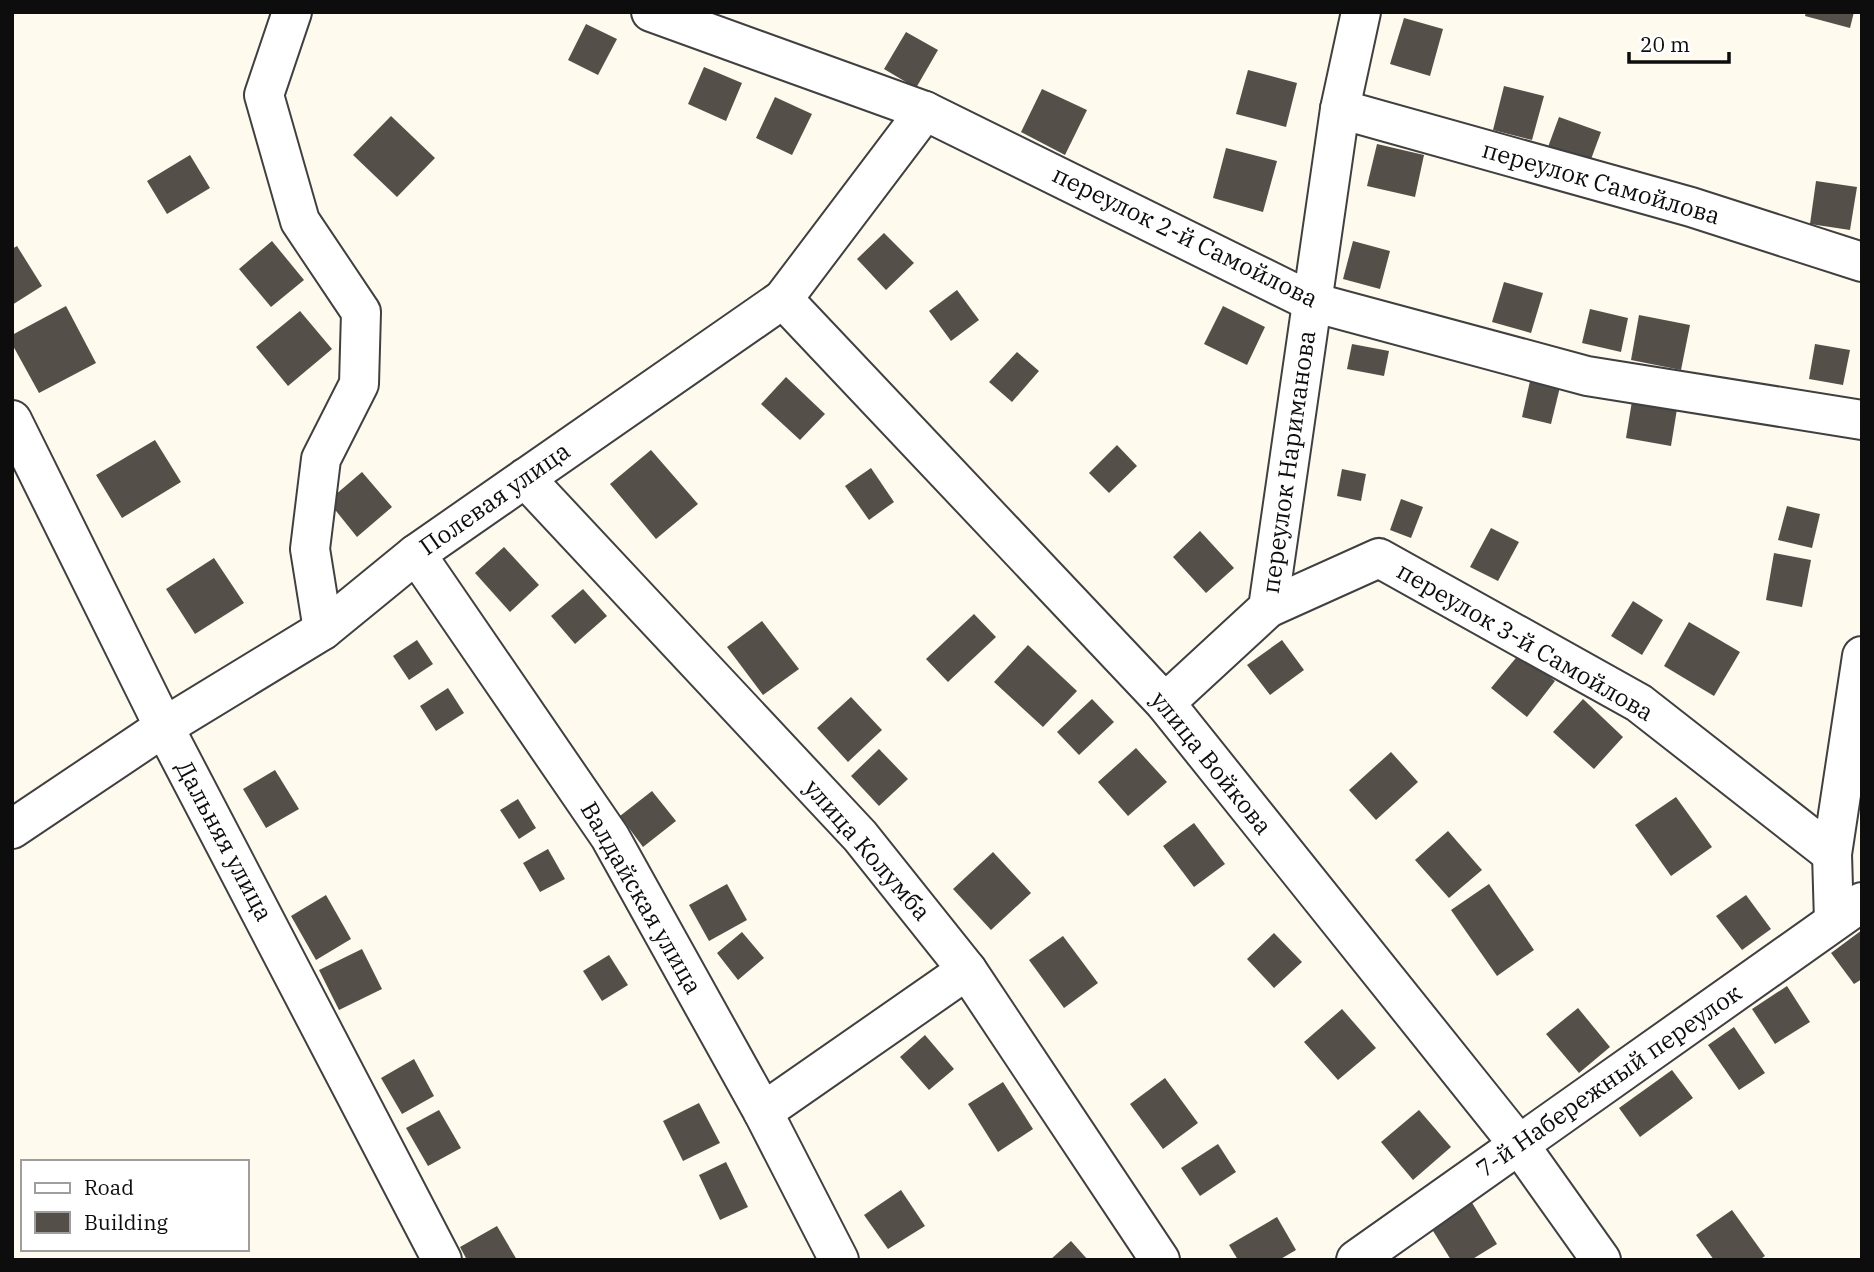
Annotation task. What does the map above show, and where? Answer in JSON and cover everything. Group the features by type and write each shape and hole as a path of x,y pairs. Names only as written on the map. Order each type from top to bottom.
{"street":[{"path":"292,12 264,95 300,221 361,312 359,384 321,459 310,549 323,630"},
{"name":"переулок 2-й Самойлова","path":"652,12 925,111 1312,302 1587,376 1862,420"},
{"name":"переулок Нариманова","path":"1165,703 1268,608 1340,109 1361,12"},
{"name":"переулок Самойлова","path":"1340,109 1691,208 1862,262"},
{"name":"Полевая улица","path":"12,829 164,727 323,630 416,554 783,299 925,111"},
{"name":"улица Войкова","path":"783,299 1165,703 1520,1146 1601,1260"},
{"name":"Дальняя улица","path":"12,420 164,727 442,1260"},
{"name":"улица Колумба","path":"525,478 860,836 967,970 1160,1260"},
{"name":"Валдайская улица","path":"416,554 610,837 763,1112 839,1260"},
{"name":"переулок 3-й Самойлова","path":"1268,608 1380,558 1639,703 1832,855"},
{"path":"1848,912 1832,855 1862,656"},
{"name":"7-й Набережный переулок","path":"1356,1260 1848,912"},
{"path":"763,1112 967,970"}],"building":[{"path":"1806,12 1854,12 1850,28 1805,16"},
{"path":"1404,18 1443,29 1430,76 1390,64"},
{"path":"586,24 617,39 598,75 568,60"},
{"path":"906,32 938,50 916,88 884,69"},
{"path":"704,67 742,83 726,121 688,104"},
{"path":"1248,70 1297,83 1286,127 1236,114"},
{"path":"1504,86 1544,96 1532,140 1493,130"},
{"path":"1042,89 1087,110 1065,155 1021,132"},
{"path":"775,97 812,114 792,155 756,138"},
{"path":"391,116 435,158 397,197 353,155"},
{"path":"1559,117 1601,132 1590,162 1548,147"},
{"path":"1377,144 1424,155 1415,197 1367,186"},
{"path":"1226,148 1277,161 1263,212 1213,198"},
{"path":"190,155 210,188 167,214 147,181"},
{"path":"1816,181 1857,187 1850,230 1810,224"},
{"path":"884,233 914,263 886,290 857,259"},
{"path":"272,241 304,280 271,307 239,269"},
{"path":"1353,241 1390,251 1380,289 1343,279"},
{"path":"17,246 42,286 12,305 12,249"},
{"path":"1504,282 1543,293 1531,333 1492,322"},
{"path":"957,290 979,320 951,341 929,311"},
{"path":"66,306 96,363 39,393 12,344 12,335"},
{"path":"1223,306 1265,327 1247,365 1204,344"},
{"path":"1590,309 1628,318 1621,352 1582,343"},
{"path":"300,311 332,349 288,386 256,347"},
{"path":"1639,315 1690,325 1681,370 1631,360"},
{"path":"1352,344 1389,351 1384,376 1347,369"},
{"path":"1815,344 1850,350 1843,385 1809,379"},
{"path":"1017,352 1039,371 1012,402 989,382"},
{"path":"786,377 825,414 800,440 761,404"},
{"path":"1530,381 1560,387 1551,424 1522,417"},
{"path":"1632,401 1677,409 1671,446 1626,438"},
{"path":"155,440 181,482 122,518 96,475"},
{"path":"1117,445 1137,466 1109,493 1089,473"},
{"path":"651,450 698,504 656,539 610,484"},
{"path":"871,468 894,502 869,520 845,486"},
{"path":"1342,469 1366,474 1361,501 1337,496"},
{"path":"362,472 392,507 357,537 328,501"},
{"path":"1401,499 1423,507 1411,538 1390,530"},
{"path":"1787,506 1820,514 1812,548 1778,540"},
{"path":"1491,528 1519,542 1498,581 1470,567"},
{"path":"1200,531 1234,568 1206,593 1173,557"},
{"path":"504,547 539,585 510,612 475,573"},
{"path":"1774,553 1811,560 1802,607 1766,600"},
{"path":"214,558 244,603 195,634 166,589"},
{"path":"583,589 607,616 575,644 551,616"},
{"path":"1633,601 1663,620 1642,655 1611,636"},
{"path":"974,614 996,637 948,682 926,659"},
{"path":"762,621 799,669 763,695 727,647"},
{"path":"1689,622 1740,652 1714,696 1664,666"},
{"path":"417,640 433,664 409,680 393,656"},
{"path":"1282,640 1304,670 1270,695 1247,665"},
{"path":"1028,645 1077,691 1043,727 994,682"},
{"path":"1520,653 1555,681 1527,717 1491,688"},
{"path":"448,688 464,713 436,731 420,706"},
{"path":"851,697 882,730 848,762 817,728"},
{"path":"1092,699 1114,722 1079,755 1057,732"},
{"path":"1583,699 1623,737 1594,769 1553,732"},
{"path":"1136,748 1167,782 1128,816 1098,782"},
{"path":"879,749 908,779 879,806 851,776"},
{"path":"1391,752 1418,782 1376,820 1349,790"},
{"path":"275,770 299,809 266,828 243,789"},
{"path":"652,791 676,821 643,847 620,816"},
{"path":"1676,797 1712,847 1671,876 1635,825"},
{"path":"518,799 536,828 519,839 500,810"},
{"path":"1194,823 1225,864 1194,887 1163,846"},
{"path":"1448,831 1482,870 1449,898 1415,860"},
{"path":"548,849 565,879 540,892 523,863"},
{"path":"993,852 1031,893 991,930 953,889"},
{"path":"727,884 747,920 709,941 689,905"},
{"path":"1489,884 1534,950 1497,976 1451,910"},
{"path":"326,895 351,939 316,960 291,916"},
{"path":"1746,895 1771,929 1742,950 1716,916"},
{"path":"1862,930 1862,979 1854,984 1831,953"},
{"path":"742,932 764,958 738,980 717,953"},
{"path":"1274,933 1302,962 1274,988 1247,959"},
{"path":"1063,936 1098,983 1064,1008 1029,960"},
{"path":"362,949 382,989 339,1010 319,970"},
{"path":"609,955 628,985 602,1001 583,971"},
{"path":"1787,986 1810,1022 1775,1044 1752,1009"},
{"path":"1578,1008 1610,1047 1579,1073 1546,1034"},
{"path":"1342,1009 1376,1048 1338,1080 1304,1042"},
{"path":"1734,1027 1765,1073 1739,1090 1708,1045"},
{"path":"925,1035 954,1069 929,1090 900,1057"},
{"path":"414,1059 434,1096 402,1114 381,1078"},
{"path":"1672,1070 1693,1098 1640,1137 1619,1108"},
{"path":"1165,1078 1198,1123 1163,1149 1130,1104"},
{"path":"1003,1082 1033,1129 998,1152 968,1104"},
{"path":"699,1103 720,1143 683,1161 663,1121"},
{"path":"439,1110 461,1148 428,1166 406,1128"},
{"path":"1419,1110 1451,1147 1413,1180 1381,1142"},
{"path":"1218,1144 1236,1172 1200,1196 1181,1168"},
{"path":"726,1162 748,1207 720,1220 699,1175"},
{"path":"901,1190 925,1226 888,1249 864,1215"},
{"path":"1471,1201 1497,1244 1471,1260 1451,1260 1430,1226"},
{"path":"1732,1210 1765,1256 1759,1260 1714,1260 1696,1235"},
{"path":"1277,1217 1296,1250 1279,1260 1238,1260 1229,1245"},
{"path":"497,1226 517,1260 467,1260 460,1247"},
{"path":"1071,1241 1088,1260 1050,1260"}]}
